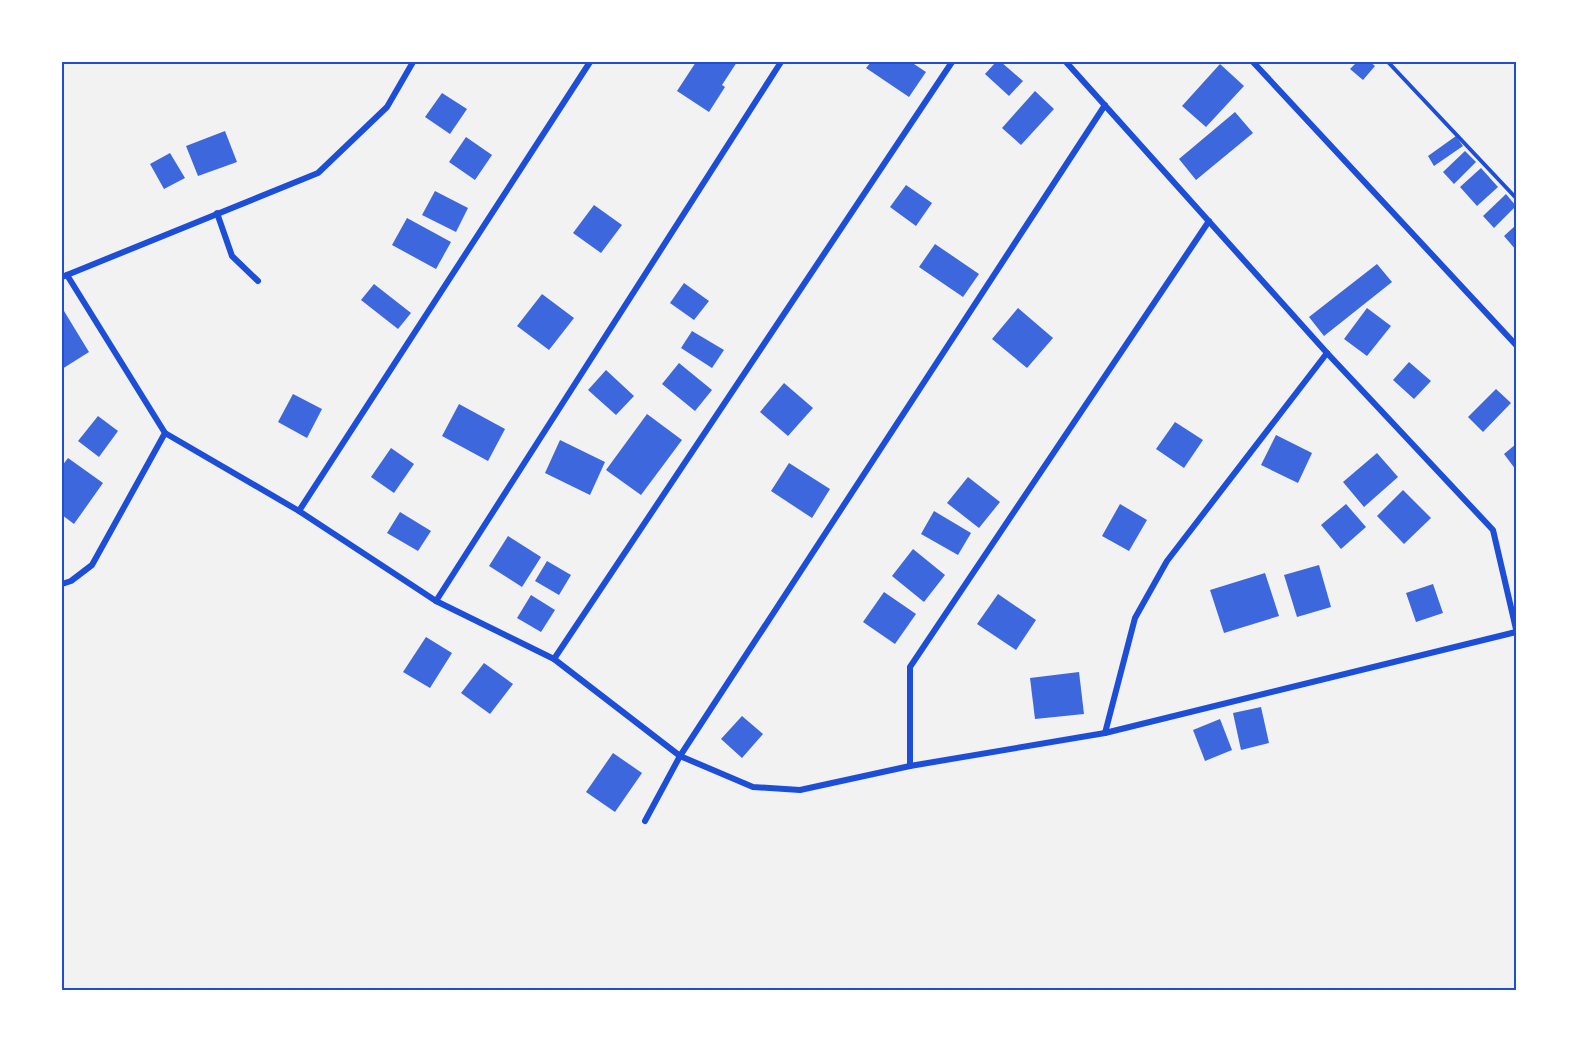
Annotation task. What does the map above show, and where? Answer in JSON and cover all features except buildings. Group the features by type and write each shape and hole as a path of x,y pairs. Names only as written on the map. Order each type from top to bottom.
{"street":[{"path":"413,62 387,107 318,174 64,276 165,433 299,511 436,601 554,659 680,756 753,787 800,790 910,766 1105,733 1516,630 1493,530 1328,352 1066,62"},
{"path":"299,511 590,62"},
{"path":"436,601 781,62"},
{"path":"554,659 952,62"},
{"path":"1253,62 1516,345"},
{"path":"645,821 680,756 1106,105"},
{"path":"217,213 232,256 258,281"},
{"path":"910,766 910,667 1209,221"},
{"path":"1105,733 1135,618 1167,561 1328,352"},
{"path":"62,584 71,581 92,565 165,433"}],"path":[{"path":"1388,62 1516,198"}]}
